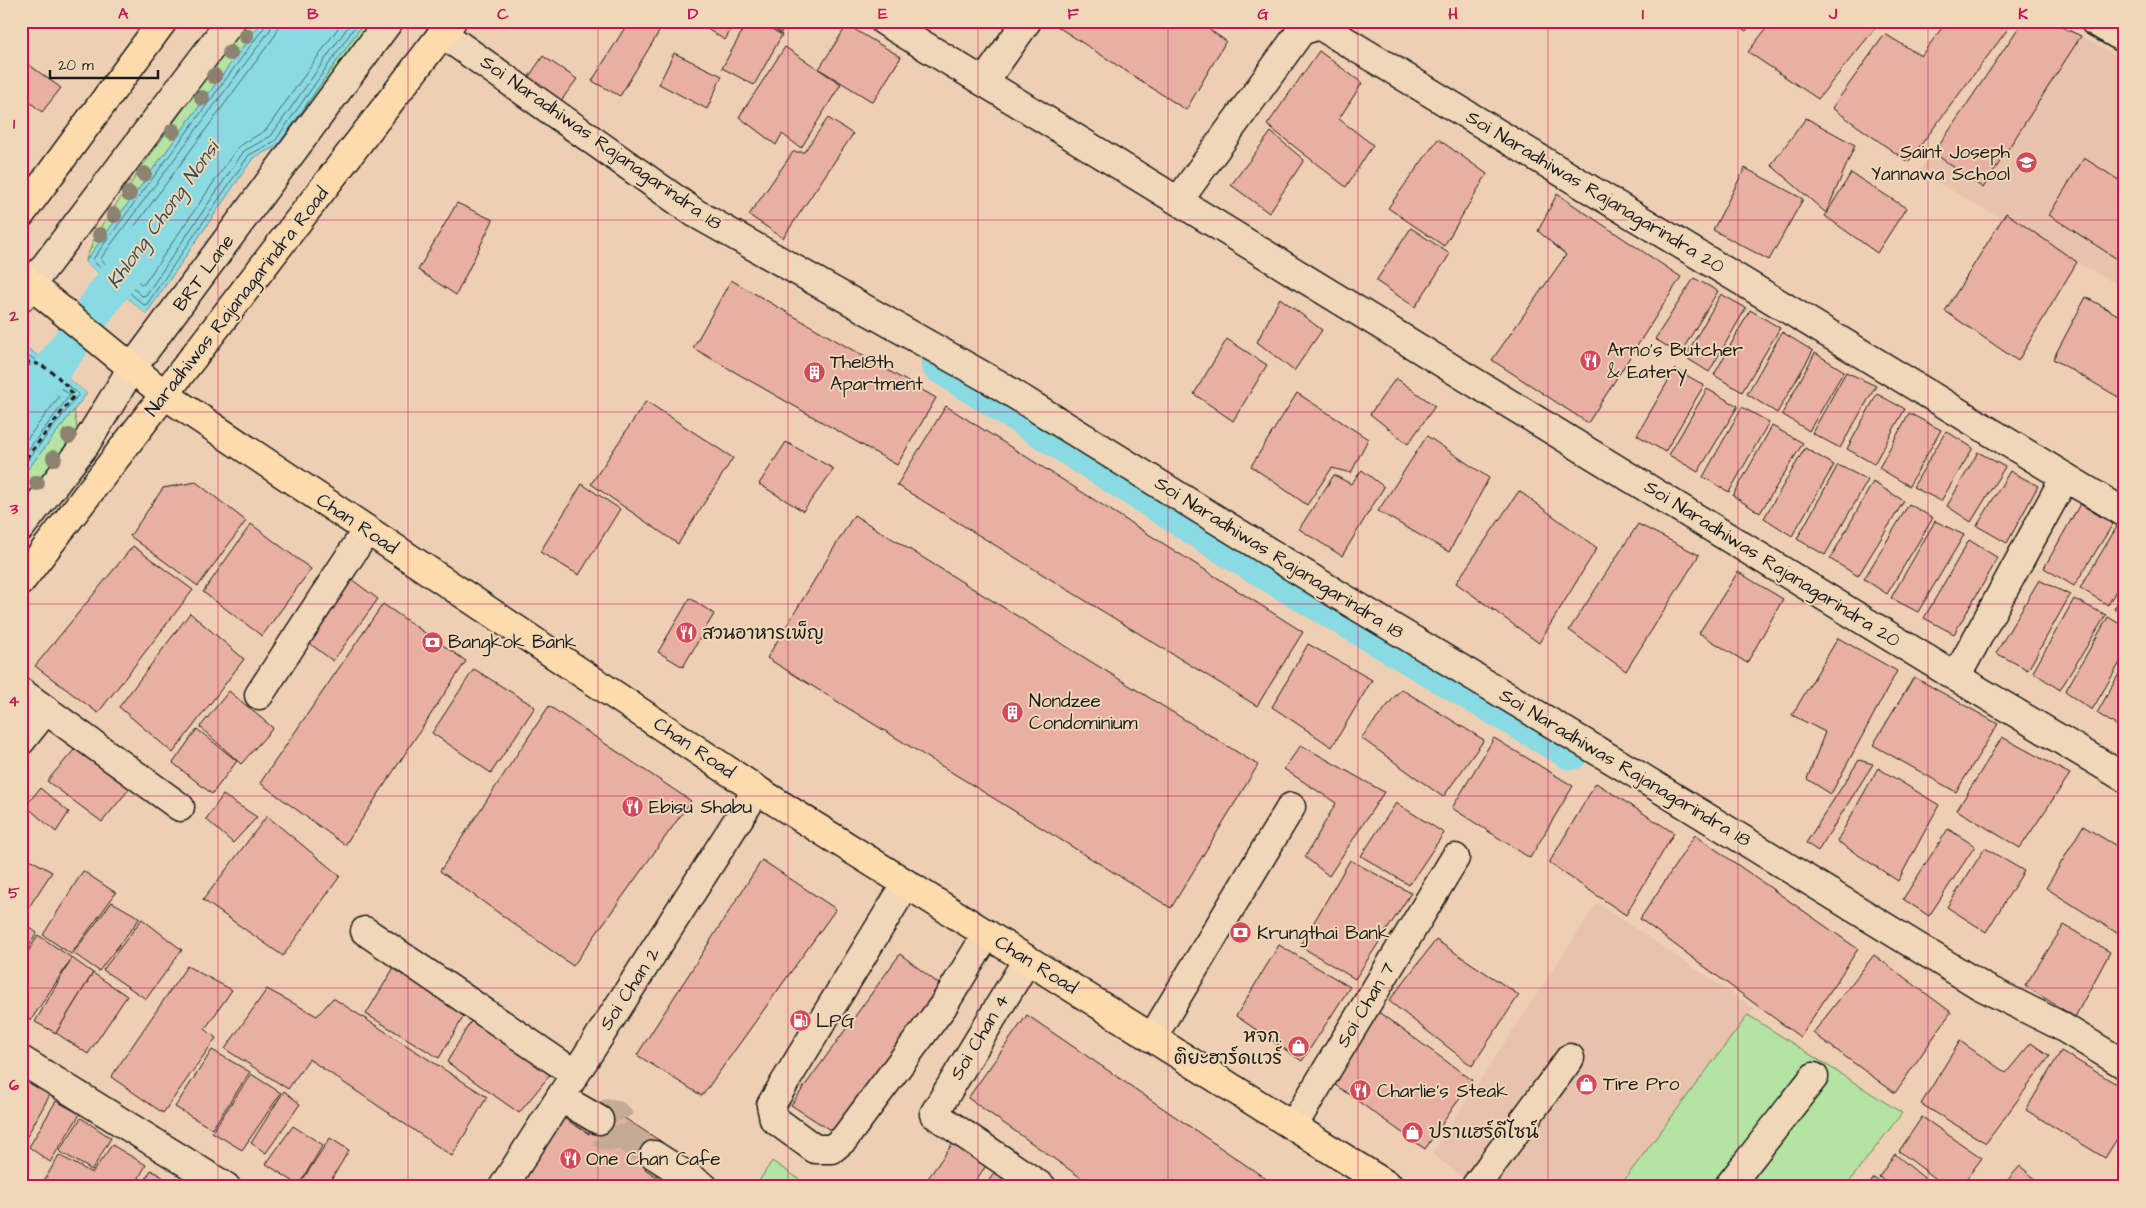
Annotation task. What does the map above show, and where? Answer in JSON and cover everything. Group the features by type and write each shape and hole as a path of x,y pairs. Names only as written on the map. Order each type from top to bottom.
{"main road":[{"path":"21,214 163,21"},
{"name":"Naradhiwas Rajanagarindra Road","path":"21,581 448,27"},
{"name":"Chan Road","path":"25,287 165,395 757,790 1390,1187"}],"street":[{"path":"25,287 230,21"},
{"name":"BRT Lane","path":"21,526 85,445 132,368 389,21"},
{"name":"Soi Naradhiwas Rajanagarindra 20","path":"884,21 1956,677 2125,778"},
{"path":"984,82 1027,21"},
{"path":"2094,21 2122,32"},
{"name":"Soi Naradhiwas Rajanagarindra 20","path":"1179,200 1301,31 1320,25 2125,513"},
{"name":"Soi Naradhiwas Rajanagarindra 18","path":"448,27 695,213 996,383 1335,593 1636,774 1980,986 2059,1025 2125,1065"},
{"path":"1956,677 2065,477"},
{"path":"258,695 366,530"},
{"path":"21,692 180,807"},
{"path":"21,740 45,711"},
{"name":"Soi Chan 2","path":"503,1187 757,790"},
{"path":"1152,1038 1291,807"},
{"name":"Soi Chan 7","path":"1292,1126 1455,858"},
{"path":"906,884 771,1105 774,1119 815,1149 832,1149 844,1139 943,1006 986,934"},
{"path":"364,931 575,1074"},
{"name":"Soi Chan 4","path":"1027,960 934,1114 1042,1187"},
{"path":"1475,1187 1570,1058"},
{"path":"21,1060 226,1187"},
{"path":"1728,1187 1814,1077"},
{"path":"561,1098 599,1120"},
{"path":"654,1155 704,1187"}],"path":[{"path":"21,372 29,362 38,363 66,384 74,396 21,465"}],"shaded area":[{"name":"Saint Joseph Yannawa School","path":"2030,21 2055,21 2125,61 2125,289 1919,172"},
{"name":"Tire Pro","path":"1597,903 1754,1008 1619,1187 1474,1187 1432,1153"}],"green space":[{"path":"246,21 262,21 85,262 97,232"},
{"path":"365,21 379,21 310,117 289,130"},
{"path":"74,409 79,441 21,516 21,478"},
{"path":"1748,1015 1902,1113 1845,1187 1619,1187"},
{"path":"772,1161 811,1187 755,1187"}],"water":[{"path":"262,21 365,21 278,145 253,158 146,314 85,262"},
{"path":"29,349 87,393 21,478 21,358"}],"pier":[{"path":"85,262 146,314 145,316 83,264"},
{"path":"30,346 88,391 87,393 27,347"}],"building":[{"path":"629,21 665,22 620,96 592,81"},
{"path":"694,21 736,21 725,40"},
{"path":"748,21 758,21 782,35 754,85 722,68"},
{"path":"761,21 787,21 781,33"},
{"path":"1053,21 1197,21 1226,41 1186,110 1052,23"},
{"path":"1731,21 1753,21 1746,31"},
{"path":"1772,21 1881,21 1818,99 1748,52"},
{"path":"1947,21 2014,21 1908,162 1832,108 1885,34 1921,56"},
{"path":"2023,21 2049,21 2081,36 1983,188 1934,153"},
{"path":"847,25 901,57 873,102 819,69"},
{"path":"785,47 841,84 801,148 782,134 776,145 739,117"},
{"path":"1319,51 1362,83 1339,119 1373,145 1346,187 1267,125"},
{"path":"674,53 722,76 707,109 659,84"},
{"path":"543,56 577,79 560,102 526,81"},
{"path":"21,59 61,88 42,112 21,95"},
{"path":"828,118 853,134 783,238 749,215 793,152 804,152"},
{"path":"1806,118 1855,145 1826,213 1771,165"},
{"path":"1271,132 1304,160 1269,213 1231,185"},
{"path":"1438,139 1487,174 1444,246 1388,208"},
{"path":"2084,158 2125,184 2125,264 2049,215"},
{"path":"1745,168 1803,199 1769,260 1713,230"},
{"path":"1851,173 1906,208 1877,253 1825,216"},
{"path":"1557,194 1681,277 1588,423 1492,360 1566,255 1538,231"},
{"path":"457,203 493,220 456,295 418,270"},
{"path":"2006,213 2077,262 2018,361 1945,311"},
{"path":"1411,228 1450,254 1415,307 1376,281"},
{"path":"1694,278 1718,291 1680,354 1655,339"},
{"name":"The18th Apartment","path":"731,280 936,398 897,465 693,348"},
{"path":"1721,294 1746,308 1709,372 1685,357"},
{"path":"2086,297 2125,319 2125,401 2053,359"},
{"path":"1280,298 1322,330 1294,371 1257,342"},
{"path":"1750,310 1780,328 1742,392 1714,375"},
{"path":"1782,332 1813,351 1777,413 1747,394"},
{"path":"1227,339 1267,365 1233,421 1194,394"},
{"path":"1815,353 1844,371 1809,431 1782,414"},
{"path":"1675,369 1704,385 1665,452 1637,435"},
{"path":"1846,372 1876,386 1840,448 1812,433"},
{"path":"1396,378 1435,406 1408,444 1370,414"},
{"path":"1707,389 1738,406 1698,472 1669,455"},
{"path":"1297,393 1368,439 1351,473 1332,468 1307,505 1251,466"},
{"path":"1877,394 1905,409 1874,464 1847,449"},
{"path":"646,401 733,458 678,544 591,484"},
{"path":"946,406 1303,632 1257,706 897,485"},
{"path":"1742,407 1769,422 1729,492 1703,477"},
{"path":"1909,413 1941,430 1909,486 1879,468"},
{"path":"1772,426 1803,443 1760,513 1733,496"},
{"path":"1946,431 1973,448 1941,501 1913,487"},
{"path":"1427,436 1489,478 1449,552 1378,511"},
{"path":"786,442 834,469 803,511 759,484"},
{"path":"1805,448 1834,465 1792,536 1764,518"},
{"path":"1978,452 2005,467 1971,522 1947,506"},
{"path":"1838,465 1868,480 1825,555 1797,539"},
{"path":"1362,470 1384,487 1342,556 1299,529 1334,475 1351,484"},
{"path":"2010,471 2038,486 2007,543 1977,526"},
{"path":"196,482 246,521 198,586 130,536 163,488"},
{"path":"1873,482 1904,501 1858,576 1830,559"},
{"path":"582,484 620,509 579,575 540,552"},
{"path":"1519,491 1597,548 1539,643 1456,583"},
{"path":"1909,504 1933,518 1887,594 1864,579"},
{"path":"2080,504 2113,524 2074,586 2044,568"},
{"name":"Nondzee Condominium","path":"854,515 1258,765 1171,908 767,658"},
{"path":"1935,521 1964,535 1918,612 1891,598"},
{"path":"251,524 311,569 262,636 203,592"},
{"path":"1638,524 1699,555 1626,671 1569,630"},
{"path":"2118,525 2125,529 2125,574 2108,605 2080,588"},
{"path":"1969,540 1998,558 1954,634 1924,618"},
{"path":"133,546 193,590 98,713 35,666"},
{"path":"1738,572 1783,599 1747,663 1699,633"},
{"path":"343,573 378,599 333,661 301,637"},
{"path":"2039,580 2070,595 2028,670 1996,653"},
{"path":"2125,590 2125,616 2114,609"},
{"name":"สวนอาหารเพ็ญ","path":"690,598 714,614 683,667 658,652"},
{"path":"2074,599 2106,615 2060,690 2033,672"},
{"path":"383,604 466,661 345,845 260,783"},
{"path":"190,613 244,659 173,753 119,707"},
{"path":"2108,617 2125,627 2125,654 2092,710 2065,692"},
{"path":"1838,638 1897,671 1831,794 1807,779 1825,732 1792,715"},
{"path":"1308,644 1372,680 1332,747 1272,707"},
{"path":"2125,663 2125,724 2122,729 2097,713"},
{"path":"474,669 535,707 491,773 432,733"},
{"path":"1914,677 1998,724 1956,792 1873,745"},
{"path":"1401,689 1484,740 1443,797 1361,738"},
{"path":"229,691 273,728 241,764 200,727"},
{"path":"549,706 691,801 573,966 440,871"},
{"path":"197,729 237,761 212,794 173,763"},
{"path":"2002,737 2070,774 2020,848 1957,810"},
{"path":"1494,738 1573,786 1530,858 1452,808"},
{"path":"81,742 135,782 102,822 47,781"},
{"path":"1301,745 1384,792 1329,876 1305,857 1336,803 1284,769"},
{"path":"1859,760 1873,764 1818,851 1806,843"},
{"path":"1878,768 1939,805 1898,881 1837,841"},
{"path":"1596,783 1674,833 1626,915 1549,863"},
{"path":"40,788 69,812 56,832 26,806"},
{"path":"223,795 257,817 233,843 206,819"},
{"path":"1396,803 1444,833 1409,885 1361,856"},
{"path":"267,816 340,876 283,956 203,900"},
{"path":"2083,826 2125,851 2125,927 2120,935 2046,888"},
{"path":"1948,829 1975,846 1929,916 1903,899"},
{"path":"1695,835 1858,949 1800,1037 1640,919"},
{"path":"1985,848 2024,871 1986,932 1947,907"},
{"path":"21,854 52,872 23,916 21,914"},
{"path":"762,860 836,909 702,1096 637,1055"},
{"path":"1350,860 1411,893 1355,979 1300,946"},
{"path":"83,871 116,893 71,954 43,935"},
{"path":"112,902 140,918 99,971 73,953"},
{"path":"142,919 182,950 146,999 103,970"},
{"path":"21,921 37,933 21,959"},
{"path":"2064,925 2110,952 2075,1017 2025,986"},
{"path":"38,935 72,958 31,1020 21,1014 21,964"},
{"path":"1436,940 1519,995 1472,1066 1389,1001"},
{"path":"1279,945 1350,987 1302,1061 1236,1016"},
{"path":"900,954 939,984 844,1139 791,1105"},
{"path":"1874,955 1951,1012 1895,1093 1813,1033"},
{"path":"72,958 93,973 56,1033 35,1022"},
{"path":"396,964 467,1011 439,1058 366,1014"},
{"path":"187,966 232,990 205,1029 216,1038 163,1113 111,1077"},
{"path":"93,973 127,996 88,1054 56,1033"},
{"path":"267,989 317,1016 333,998 487,1097 452,1156 309,1059 288,1089 225,1049"},
{"path":"1373,1008 1472,1080 1425,1149 1327,1079"},
{"path":"1027,1015 1278,1187 1094,1187 968,1098"},
{"path":"471,1021 554,1070 519,1113 447,1062"},
{"path":"1960,1041 2006,1073 2031,1043 2050,1056 1986,1143 1921,1104"},
{"path":"212,1050 250,1072 212,1129 175,1107"},
{"path":"2061,1051 2125,1089 2125,1126 2105,1158 2026,1110"},
{"path":"21,1074 52,1091 21,1147"},
{"path":"251,1074 281,1093 242,1150 212,1132"},
{"path":"284,1091 300,1104 266,1153 251,1143"},
{"path":"56,1101 80,1114 50,1162 29,1147"},
{"path":"607,1107 662,1142 645,1169 672,1187 514,1187 559,1115 589,1134"},
{"path":"1922,1117 1982,1158 1960,1187 1947,1187 1899,1151"},
{"path":"81,1118 111,1138 92,1170 59,1151"},
{"path":"293,1126 323,1145 299,1185 266,1164"},
{"path":"330,1138 349,1150 327,1187 299,1185"},
{"path":"955,1140 988,1163 971,1187 922,1187"},
{"path":"112,1145 146,1165 134,1187 53,1187 44,1181 59,1155 92,1173"},
{"path":"1895,1154 1935,1187 1891,1187 1879,1177"},
{"path":"1002,1160 1042,1187 985,1187"},
{"path":"2020,1166 2045,1187 2014,1187 2007,1181"},
{"path":"151,1170 179,1187 141,1187"},
{"path":"1874,1178 1885,1187 1867,1187"}],"waterway":[{"name":"Khlong Chong Nonsi","path":"21,408 53,368 143,243"},
{"path":"940,364 1238,554 1571,751"}],"tunnel":[{"path":"610,1113 618,1117 622,1125 618,1133 610,1137 602,1133 598,1125 602,1117 610,1113"},
{"path":"619,1133 654,1155"}],"place":[{"name":"Saint Joseph Yannawa School","path":"2026,163"},
{"name":"Arno's Butcher & Eatery","path":"1591,361"},
{"name":"The18th Apartment","path":"814,373"},
{"name":"สวนอาหารเพ็ญ","path":"686,633"},
{"name":"Bangkok Bank","path":"432,642"},
{"name":"Nondzee Condominium","path":"1013,712"},
{"name":"Ebisu Shabu","path":"633,807"},
{"name":"Krungthai Bank","path":"1241,933"},
{"name":"LPG","path":"800,1021"},
{"name":"หจก. ติยะฮาร์ดแวร์","path":"1298,1047"},
{"name":"Tire Pro","path":"1587,1084"},
{"name":"Charlie's Steak","path":"1361,1091"},
{"name":"ปราแฮร์ดีไซน์","path":"1413,1132"},
{"name":"One Chan Cafe","path":"570,1159"}]}
